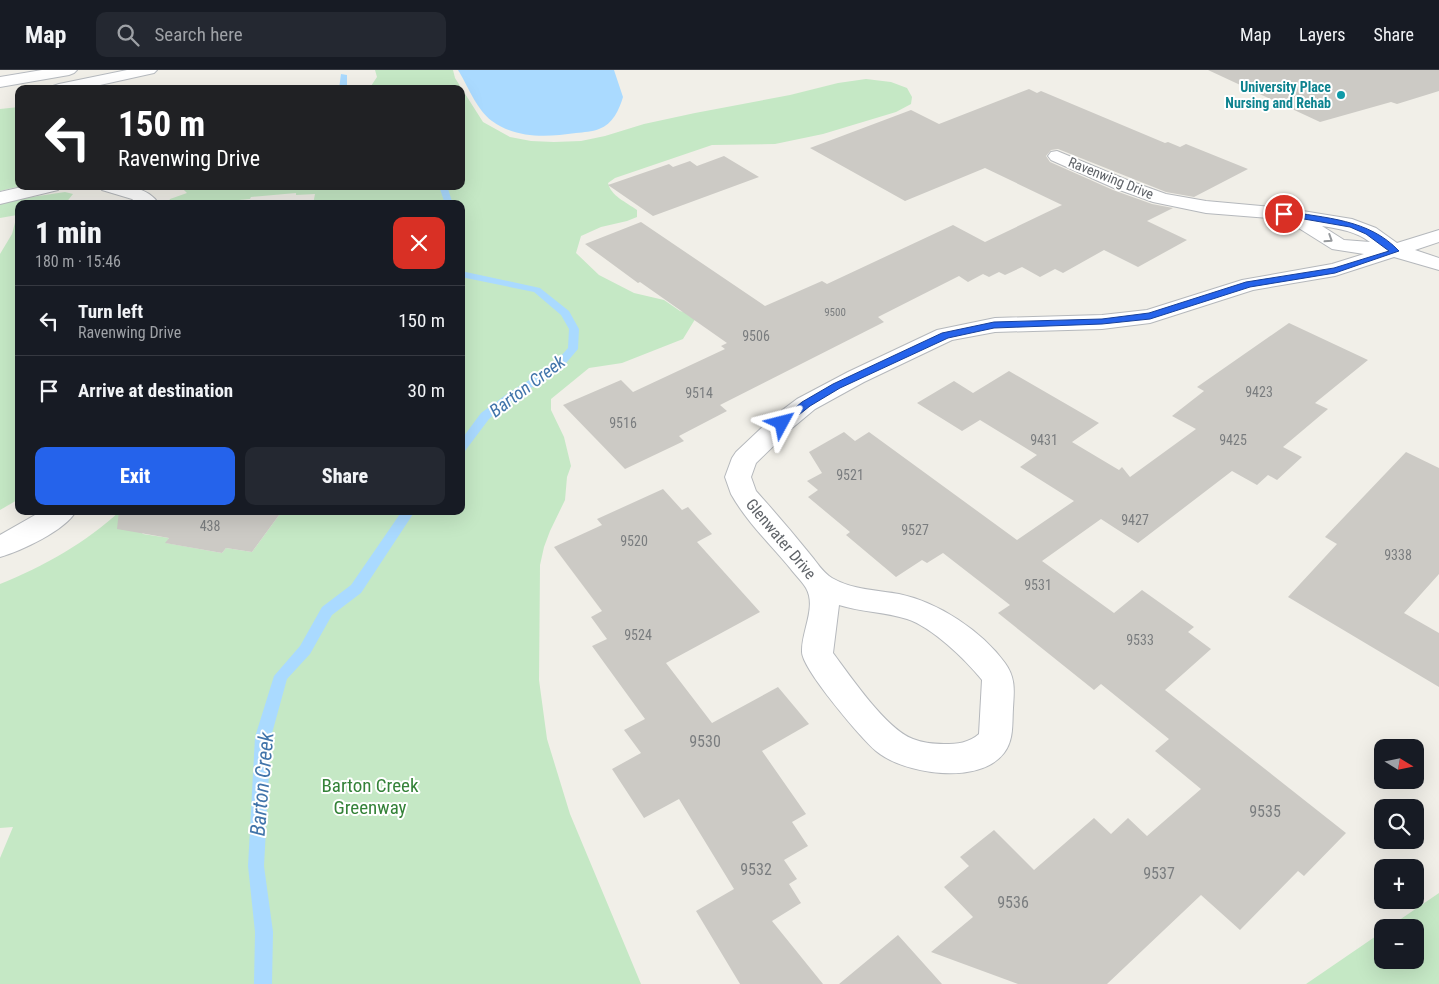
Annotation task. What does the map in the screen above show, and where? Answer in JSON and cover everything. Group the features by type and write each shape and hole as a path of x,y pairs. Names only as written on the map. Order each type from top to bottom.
{"street":[{"path":"0,82 69,70"},
{"path":"78,85 149,70"},
{"name":"Ravenwing Drive","path":"1058,156 1112,181 1159,198 1195,206 1284,214 1352,225 1369,232 1395,251"},
{"path":"0,198 34,190"},
{"path":"123,190 134,193 144,200"},
{"name":"Glenwater Drive","path":"820,585 847,597 915,609 926,614 937,620 987,663 994,672 999,684 995,738 986,750 969,756 933,759 905,753 886,740 818,657 818,639 825,607 825,597 820,585 744,494 738,478 745,458 782,423 820,395 929,342 963,330 994,325 1102,322 1150,316 1249,284 1335,270 1439,236"},
{"path":"1395,251 1439,264"},
{"path":"0,547 34,530 57,515"}],"green space":[{"name":"Barton Creek Greenway","path":"375,70 453,70 459,85 372,85 377,77"},
{"name":"Barton Creek Greenway","path":"866,79 891,82 907,88 912,97 911,104 896,112 823,134 775,144 712,145 615,178 608,183 612,192 637,210 637,217 601,227 581,236 576,253 599,275 634,293 664,300 680,311 697,316 683,339 622,363 589,368 551,399 551,410 564,437 571,466 567,477 565,500 550,531 540,565 539,680 547,739 570,814 641,984 0,984 0,858 13,827 0,828 0,584 64,553 115,515 124,515 143,534 169,538 166,543 222,553 226,548 252,552 279,515 465,515 465,200 314,200 315,194 296,195 296,193 251,197 250,199 239,200 169,200 187,193 184,190 465,190 465,94 483,122 510,137 531,141 554,142 581,141 644,124 790,95 838,83"},
{"path":"15,107 15,187 0,191 0,109"},
{"path":"65,192 73,194 68,200 17,200"},
{"path":"15,200 15,215 0,218 0,204"},
{"path":"15,223 15,501 0,510 0,254 12,234"},
{"path":"1439,893 1439,984 1306,984 1374,937 1374,969 1424,969 1424,919 1401,919 1415,909 1424,909 1424,903"}],"water":[{"path":"458,70 614,70 623,97 612,120 604,127 596,130 543,136 522,134 502,127 486,116"}],"building":[{"name":"University Place Nursing and Rehab","path":"1208,70 1439,70 1439,91 1397,104 1391,102 1320,122"},
{"path":"1029,89 1037,93 1041,91 1165,143 1168,142 1180,147 1186,144 1248,169 1194,197 1166,192 1058,149 1051,150 1046,156 1050,162 1113,190 1152,204 1173,208 1147,221 1187,240 1138,267 1104,250 1063,273 1055,269 1040,277 1022,267 1005,275 999,272 989,277 983,274 968,282 959,276 878,317 884,322 720,405 727,411 679,436 684,441 625,469 563,405 621,380 633,392 725,349 721,346 727,343 640,282 638,283 585,244 641,222 765,306 822,281 827,284 953,225 985,242 1062,205 985,168 905,201 810,148 911,110 939,124"},
{"path":"724,156 759,177 653,216 608,185 669,164 673,167 690,161 697,166"},
{"path":"1289,323 1368,360 1315,403 1328,409 1283,447 1302,457 1277,480 1268,475 1257,485 1232,471 1138,543 1101,519 1042,561 1114,613 1142,590 1194,627 1188,632 1211,649 1165,690 1346,833 1304,876 1298,871 1240,930 1201,895 1107,984 1018,984 931,952 973,917 944,887 969,866 960,857 994,830 1034,870 1094,818 1111,834 1128,818 1147,836 1201,789 1155,751 1169,739 1101,684 1094,690 998,613 1010,605 943,553 927,563 922,560 896,577 846,535 850,532 808,497 818,490 807,481 822,473 809,452 844,432 855,441 869,432 1017,540 1074,501 1020,467 1037,455 980,420 962,431 917,403 954,381 973,393 1009,371 1099,423 1072,442 1119,470 1122,467 1130,477 1196,429 1172,416 1204,391 1197,387"},
{"path":"1406,452 1439,468 1439,574 1404,613 1439,633 1439,687 1288,597 1337,544 1325,537"},
{"path":"663,489 682,510 688,507 712,534 697,542 760,612 666,663 712,723 778,687 809,724 762,751 806,814 792,822 808,846 784,860 797,879 789,884 801,903 772,921 823,984 740,984 696,911 734,889 679,799 644,818 612,769 641,753 624,730 645,719 592,646 607,639 591,617 602,611 554,547 602,525 597,519"},
{"path":"119,515 279,515 252,552 226,548 222,553 165,543 169,538 117,529"},
{"path":"898,935 942,984 839,984"}],"waterway":[{"name":"Barton Creek","path":"343,75 343,85"},
{"name":"Barton Creek","path":"444,190 448,200"},
{"name":"Barton Creek","path":"465,275 537,290 565,313 574,329 573,349 557,367 511,396 485,416 465,443"},
{"name":"Barton Creek","path":"263,984 264,932 256,866 263,737 281,676 305,650 327,611 356,589 406,515"}],"place":[{"name":"University Place Nursing and Rehab","path":"1341,95"}],"route":[{"path":"782,423 820,395 945,335 994,325 1102,322 1150,316 1249,284 1335,270 1395,251 1369,232 1352,225 1337,221 1284,214"}]}
